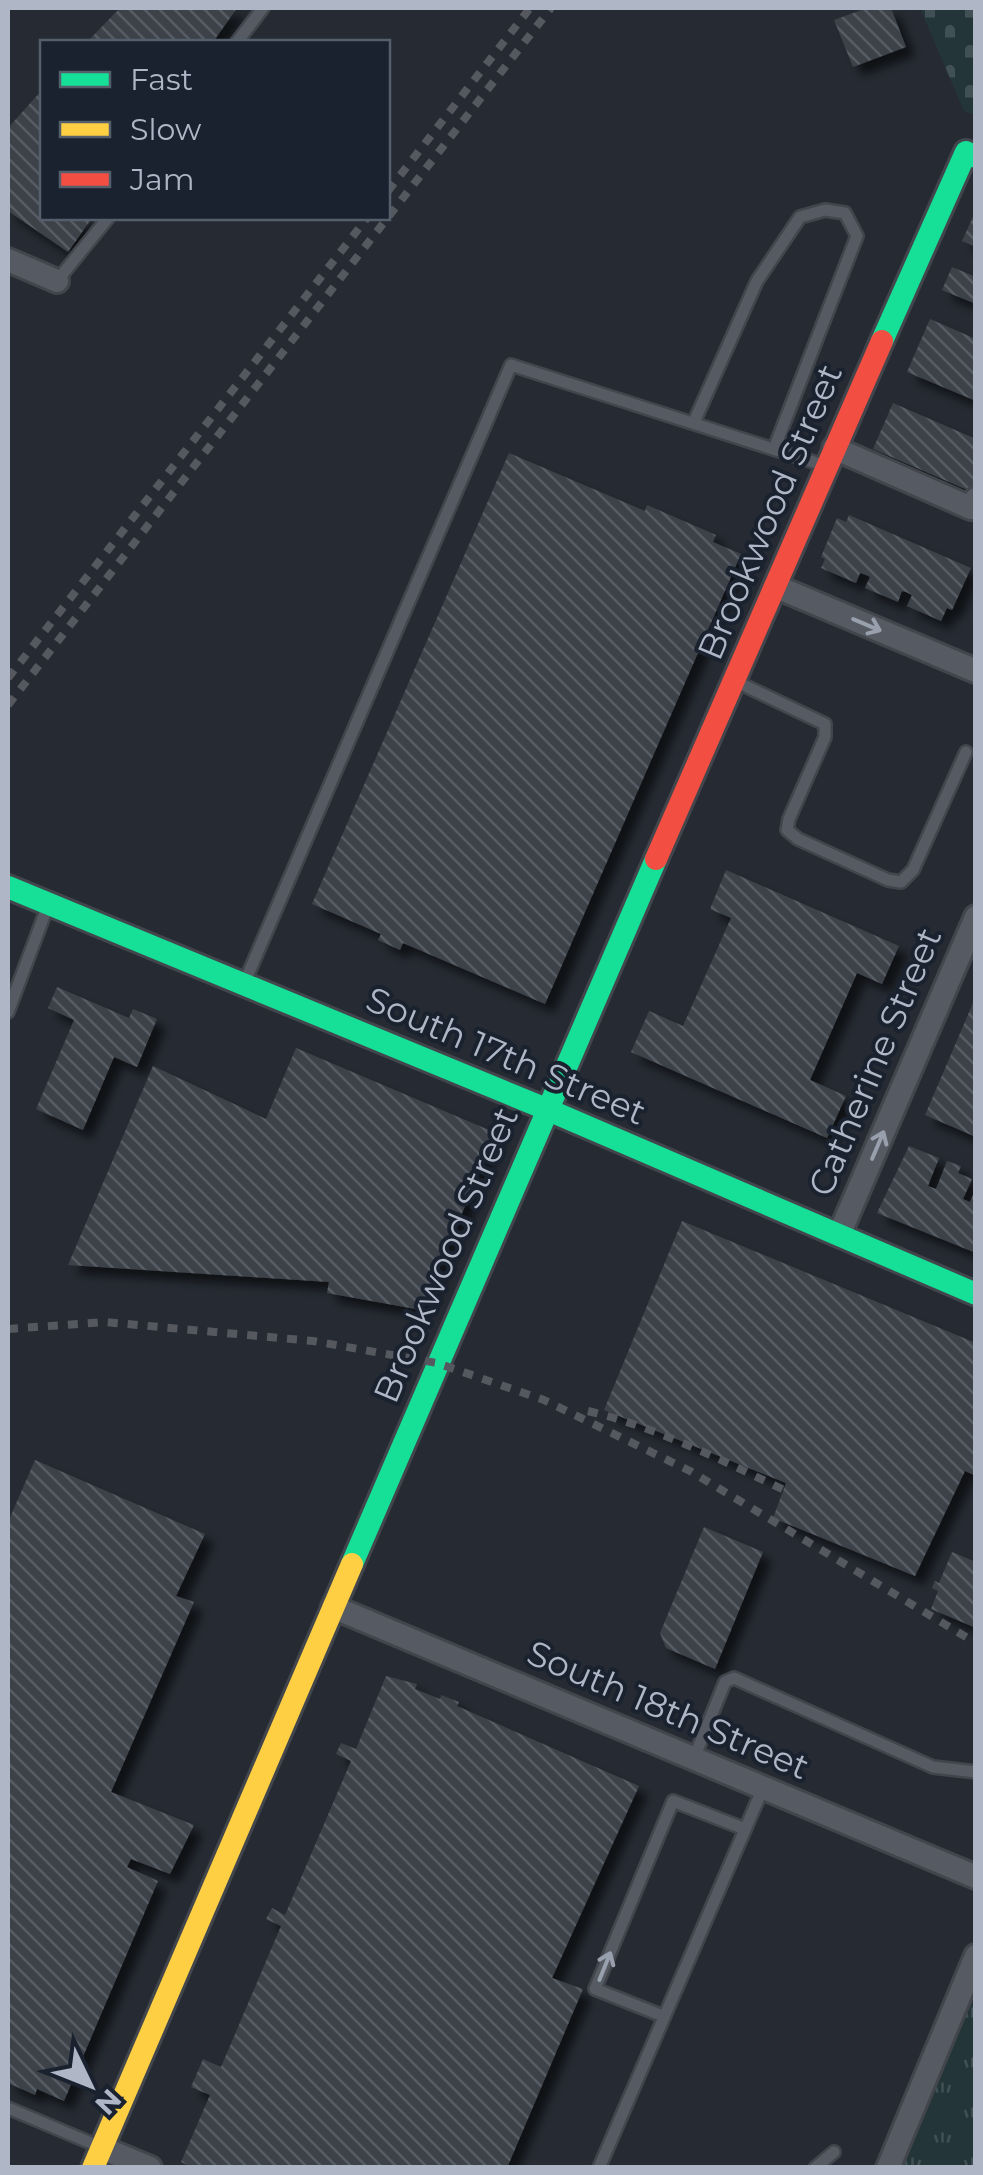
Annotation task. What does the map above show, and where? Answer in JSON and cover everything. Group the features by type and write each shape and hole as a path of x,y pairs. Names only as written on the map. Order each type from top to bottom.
{"street":[{"name":"Brookwood Street","path":"98,2158 546,1110 831,457 970,154"},
{"path":"8,260 57,281"},
{"path":"831,457 971,508 976,498"},
{"path":"777,587 976,672"},
{"name":"South 17th Street","path":"8,887 974,1289"},
{"name":"Catherine Street","path":"839,1235 976,917"},
{"name":"South 18th Street","path":"334,1607 976,1877"},
{"path":"888,2168 976,1956"},
{"path":"98,2158 140,2166"}],"lane":[{"path":"239,40 263,8"},
{"path":"694,422 757,280 800,217 826,210 846,213 856,236 774,449"},
{"path":"57,281 106,220"},
{"path":"243,984 510,365 774,449 831,457"},
{"path":"735,681 825,724 825,737 788,819 787,830 798,839 888,880 901,882 913,870 966,752"},
{"path":"8,1012 49,904"},
{"path":"694,1758 725,1682 734,1678 933,1766 976,1772"},
{"path":"599,2168 763,1788"},
{"path":"663,2016 596,1989 673,1801 745,1829"},
{"path":"8,2108 98,2158"},
{"path":"814,2168 834,2152"}],"green space":[{"path":"920,8 975,8 975,115 964,111"},
{"path":"975,1989 975,2167 898,2167"}],"building":[{"path":"120,8 237,8 214,40 89,40"},
{"path":"867,8 891,8 906,47 853,67 834,20"},
{"path":"40,92 40,220 91,220 68,252 8,211 8,128"},
{"path":"976,210 976,247 962,241"},
{"path":"952,267 976,277 976,304 942,290"},
{"path":"930,319 976,339 976,401 907,372"},
{"path":"893,403 976,439 976,483 972,492 873,449"},
{"path":"509,453 645,511 647,505 716,535 713,542 741,554 545,1004 403,943 400,950 378,940 381,934 312,904"},
{"path":"849,515 971,568 952,610 947,608 941,621 907,606 912,595 906,592 902,591 898,602 865,588 870,577 866,575 860,573 856,583 821,568 825,559 821,557 837,518 846,522"},
{"path":"726,870 899,946 882,984 857,973 810,1080 846,1096 827,1138 631,1052 649,1011 683,1026 731,918 710,909"},
{"path":"57,987 129,1018 133,1009 157,1019 137,1067 114,1057 83,1130 36,1109 74,1020 48,1008"},
{"path":"976,996 976,1137 925,1115"},
{"path":"296,1048 496,1133 421,1310 327,1293 329,1282 68,1265 153,1066 266,1119"},
{"path":"909,1146 939,1158 928,1186 936,1189 947,1161 961,1166 958,1173 972,1179 963,1199 970,1202 976,1188 976,1253 877,1213"},
{"path":"682,1221 976,1343 976,1476 965,1471 915,1576 773,1518 786,1483 604,1410"},
{"path":"35,1460 205,1534 176,1596 194,1602 111,1792 194,1825 170,1874 131,1859 127,1867 158,1881 64,2101 37,2089 35,2095 8,2083 8,1522"},
{"path":"704,1527 763,1552 715,1669 666,1648 660,1633"},
{"path":"952,1552 976,1562 976,1628 931,1609 938,1591 932,1588 935,1581 939,1583"},
{"path":"386,1676 417,1684 415,1689 440,1699 441,1695 459,1702 457,1706 639,1786 552,1978 583,1989 507,2168 193,2168 181,2162 210,2095 191,2087 203,2059 221,2067 281,1926 266,1919 272,1908 285,1915 351,1761 336,1754 341,1743 356,1749"}],"railway":[{"path":"390,188 530,8"},
{"path":"390,215 551,8"},
{"path":"8,678 365,220"},
{"path":"8,705 386,220"},
{"path":"8,1329 105,1322 313,1341 437,1363 544,1400 690,1471 976,1643"},
{"path":"588,1411 663,1435 784,1490"}],"traffic: fast":[{"path":"882,341 966,152 976,157"},
{"path":"352,1564 656,859"},
{"path":"8,887 546,1109 976,1294"}],"traffic: slow":[{"path":"93,2168 352,1564"}],"traffic: jam":[{"path":"656,859 882,341"}]}
